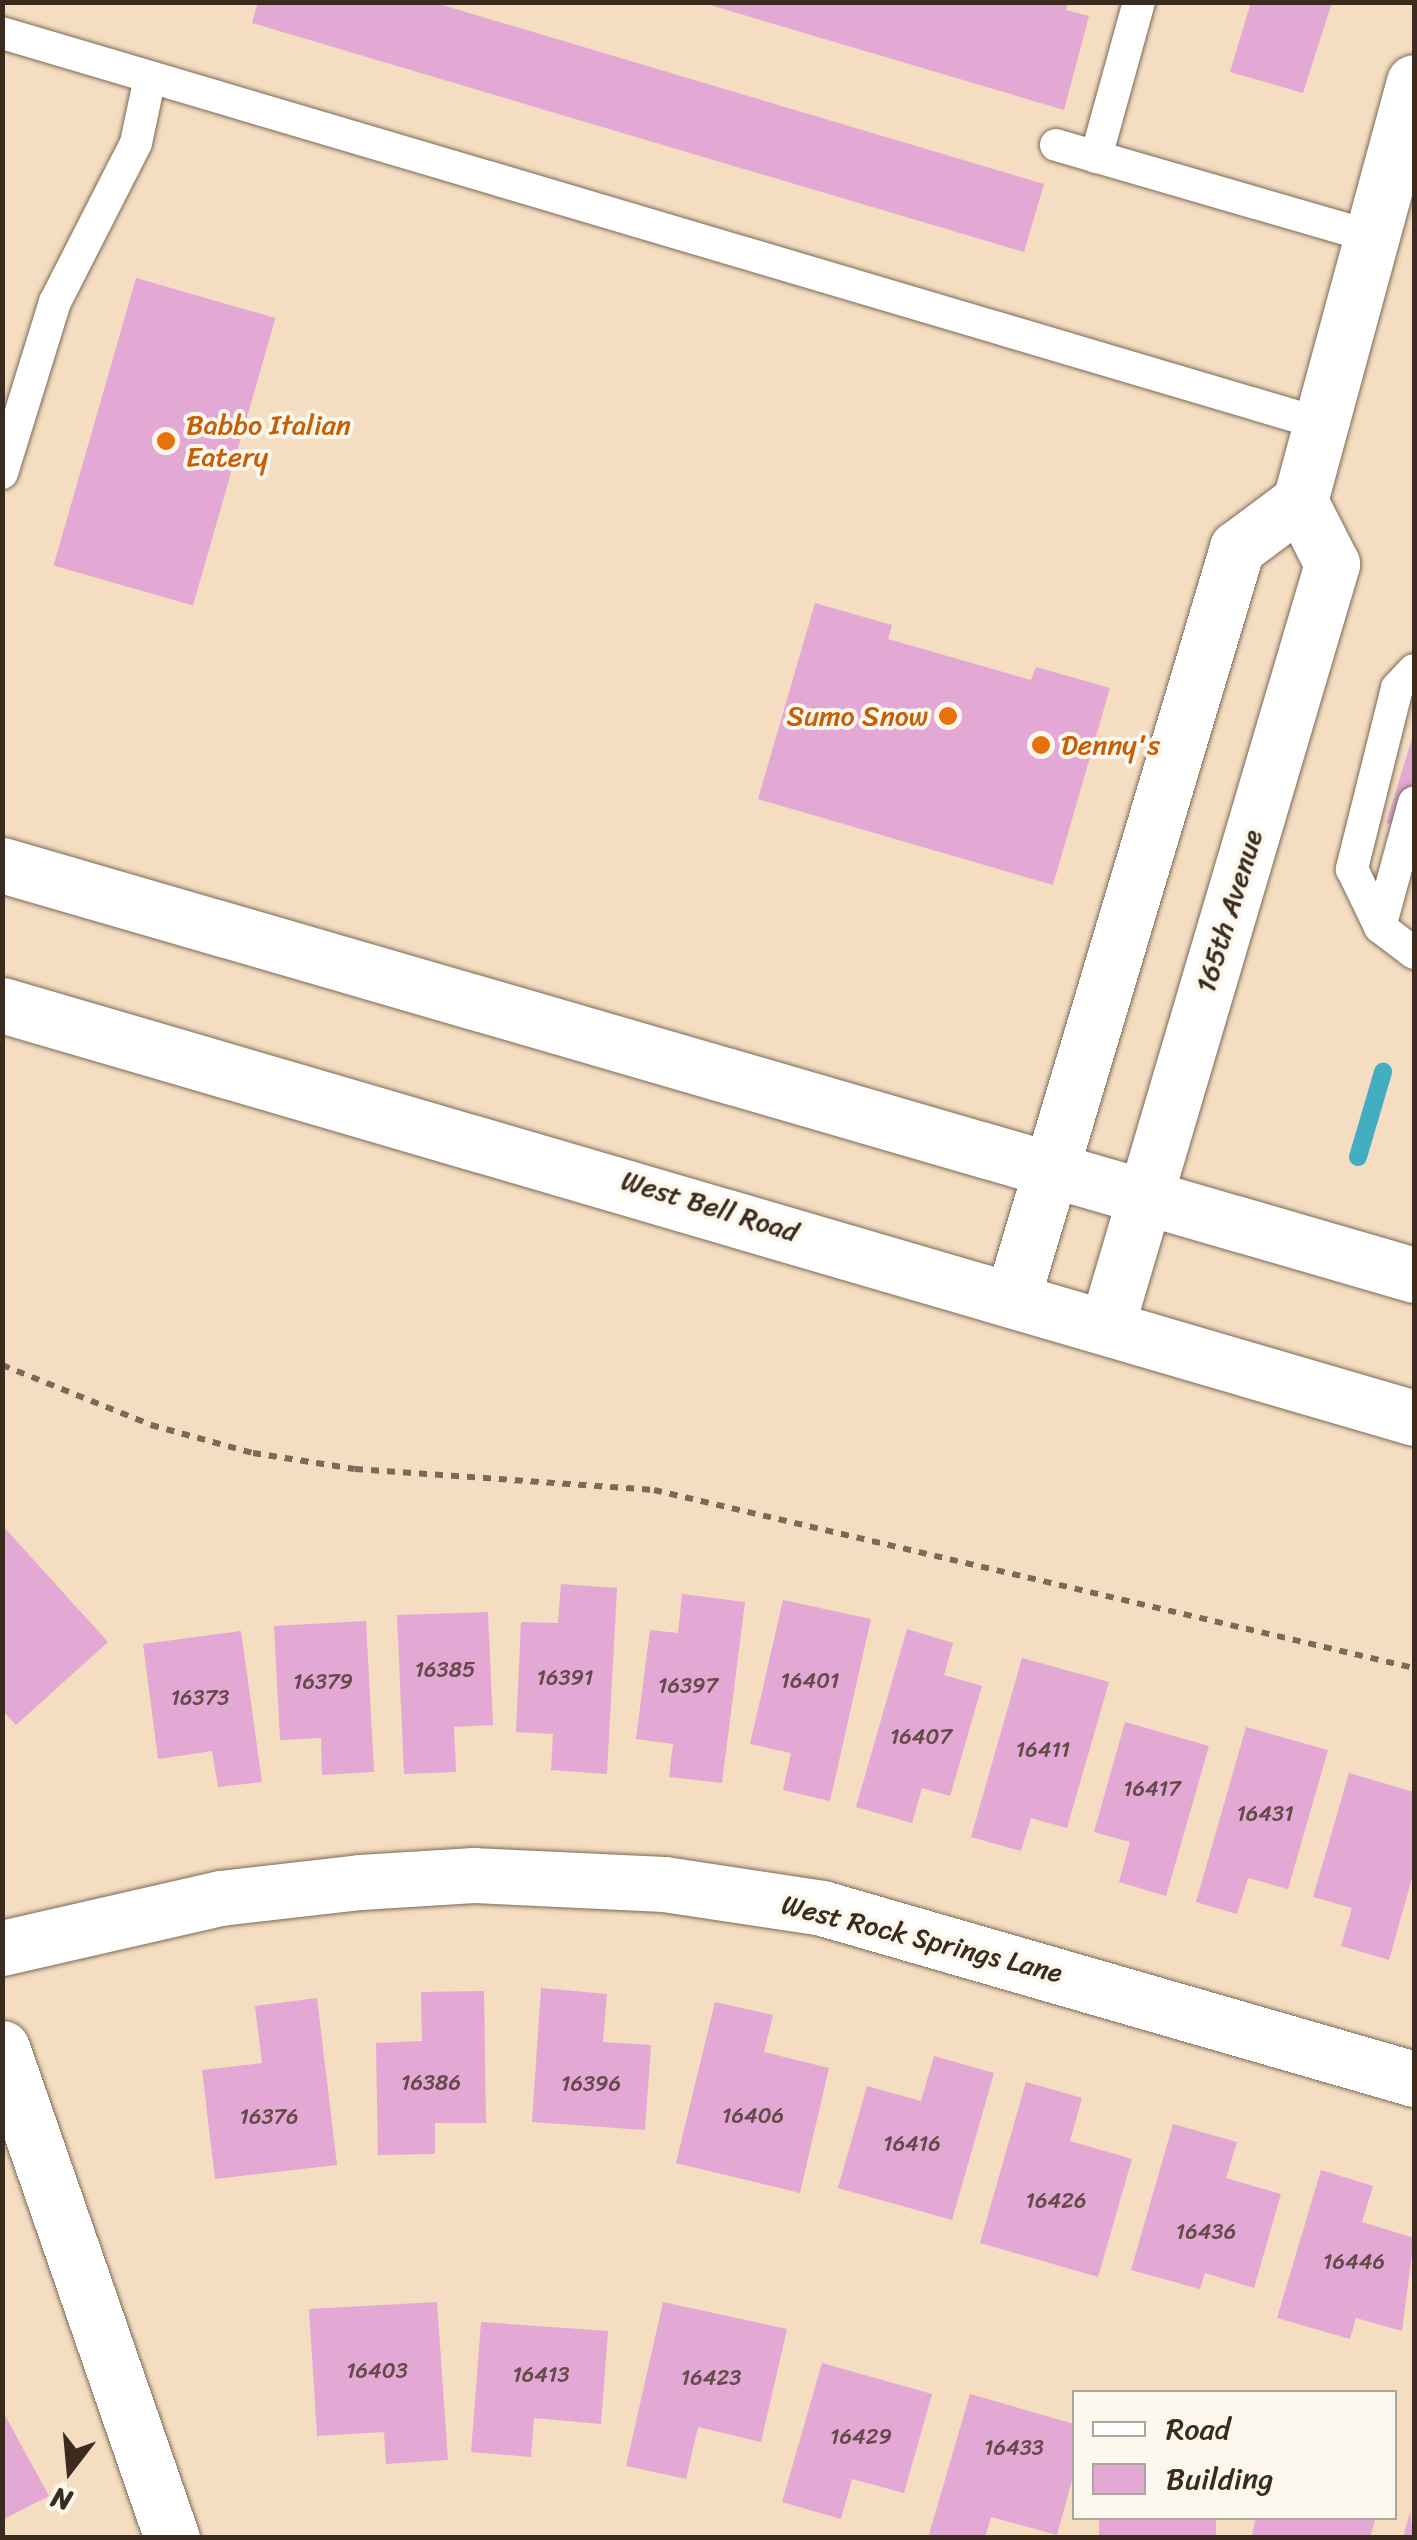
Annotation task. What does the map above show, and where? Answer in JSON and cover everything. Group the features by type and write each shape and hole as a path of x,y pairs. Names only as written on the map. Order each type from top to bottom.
{"street":[{"path":"1013,1296 1055,1172 1237,548 1300,501 1414,82"},
{"name":"165th Avenue","path":"1107,1325 1332,564 1300,501"},
{"path":"2,864 1414,1275"},
{"name":"West Bell Road","path":"2,1005 1013,1296 1414,1418"},
{"name":"West Rock Springs Lane","path":"2,1948 220,1898 360,1882 474,1874 664,1884 822,1908 1414,2078"},
{"path":"2,2048 172,2538"}],"lane":[{"path":"1096,156 1139,2"},
{"path":"2,33 1322,424"},
{"path":"2,472 55,302 136,143 150,77"},
{"path":"1056,145 1369,236"},
{"path":"1404,937 1356,885 1354,834 1398,688 1414,670"},
{"path":"1404,937 1414,804"}],"path":[{"path":"2,1365 151,1425 253,1452 355,1469 654,1490 1414,1668"}],"building":[{"path":"258,2 432,2 1044,184 1024,252 252,23"},
{"path":"700,2 1068,2 1066,10 1089,16 1064,110"},
{"path":"1251,2 1332,2 1303,93 1230,72"},
{"name":"Babbo Italian Eatery","path":"136,278 275,318 193,605 54,565"},
{"path":"815,603 892,625 888,639 1031,680 1036,667 1110,688 1053,885 758,799"},
{"path":"1414,732 1414,831 1386,823"},
{"path":"2,1525 108,1642 16,1725 2,1710"},
{"path":"561,1584 617,1588 607,1774 551,1770 553,1734 516,1732 521,1622 558,1623"},
{"path":"682,1594 745,1602 722,1783 669,1777 673,1744 636,1739 650,1630 678,1633"},
{"path":"783,1600 871,1619 830,1801 783,1790 791,1753 750,1744"},
{"path":"488,1612 493,1725 454,1727 456,1772 404,1774 397,1615"},
{"path":"366,1621 374,1772 322,1775 321,1738 280,1740 274,1626"},
{"path":"907,1629 953,1643 944,1675 982,1686 950,1796 922,1788 912,1823 856,1807"},
{"path":"241,1631 262,1782 218,1787 212,1751 158,1759 143,1644"},
{"path":"1022,1658 1109,1682 1067,1828 1031,1818 1021,1851 971,1837"},
{"path":"1125,1722 1209,1746 1166,1896 1119,1882 1130,1842 1094,1832"},
{"path":"1246,1727 1328,1750 1288,1889 1248,1878 1237,1914 1196,1902"},
{"path":"1349,1773 1414,1792 1414,1871 1389,1960 1341,1946 1352,1908 1313,1897"},
{"path":"541,1988 607,1994 603,2042 651,2045 645,2130 532,2122"},
{"path":"484,1991 486,2123 435,2123 435,2154 378,2155 376,2043 422,2041 421,1992"},
{"path":"317,1998 337,2165 215,2179 202,2070 262,2063 255,2006"},
{"path":"715,2002 773,2015 764,2052 829,2068 800,2193 676,2163"},
{"path":"934,2056 994,2073 952,2220 838,2188 867,2086 921,2101"},
{"path":"1026,2082 1082,2098 1070,2141 1132,2159 1098,2277 980,2243"},
{"path":"1173,2124 1237,2142 1226,2178 1281,2194 1254,2288 1205,2273 1200,2289 1131,2270"},
{"path":"1321,2170 1373,2186 1362,2222 1414,2238 1402,2331 1356,2318 1350,2339 1277,2318"},
{"path":"437,2302 448,2460 386,2464 384,2432 317,2436 309,2309"},
{"path":"663,2302 787,2329 761,2442 698,2427 686,2479 626,2466"},
{"path":"481,2322 608,2331 601,2424 534,2418 531,2457 471,2452"},
{"path":"822,2363 932,2394 904,2493 852,2479 841,2519 782,2502"},
{"path":"970,2394 1072,2423 1072,2480 1057,2535 991,2517 985,2538 928,2538"},
{"path":"2,2410 49,2496 2,2520"},
{"path":"1410,2512 1414,2538 1403,2538"},
{"path":"1099,2520 1216,2520 1216,2538 1099,2538"},
{"path":"1256,2520 1375,2520 1370,2538 1251,2538"}],"waterway":[{"path":"1358,1157 1383,1072"}],"place":[{"name":"Babbo Italian Eatery","path":"166,441"},
{"name":"Sumo Snow","path":"948,716"},
{"name":"Denny's","path":"1041,745"}]}
